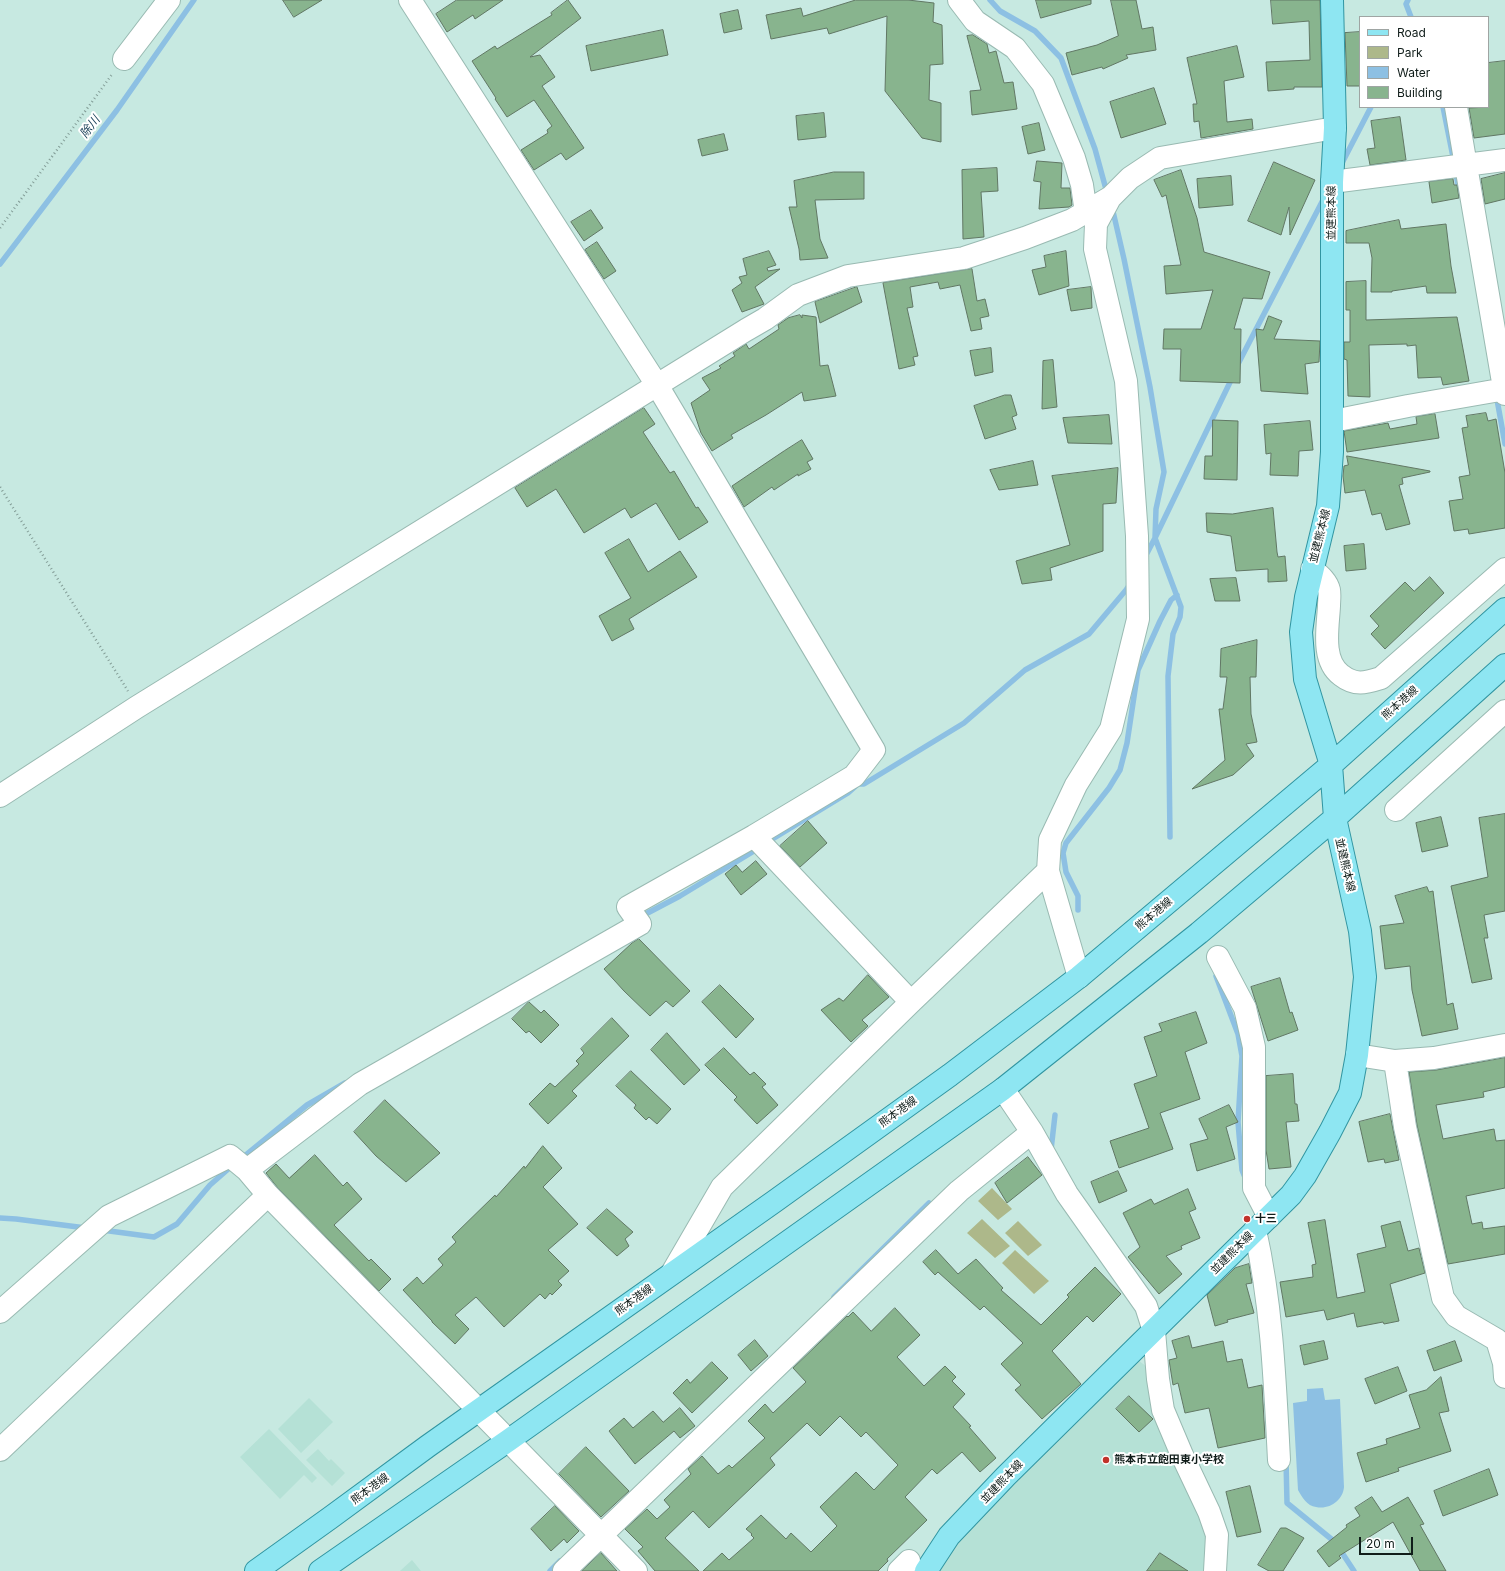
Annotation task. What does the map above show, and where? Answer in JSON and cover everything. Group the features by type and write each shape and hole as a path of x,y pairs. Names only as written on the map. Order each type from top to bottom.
{"main road":[{"name":"並建熊本線","path":"911,1568 949,1536 1001,1482 1291,1195 1305,1176 1350,1093 1357,1055 1365,977 1360,931 1335,818 1331,765 1305,679 1301,632 1312,568 1328,506 1332,452 1332,182 1335,128 1332,0"},
{"name":"熊本港線","path":"256,1571 950,1075 1079,977 1331,765 1505,609"},
{"path":"320,1571 509,1440 1003,1089 1199,933 1335,818 1505,665"}],"street":[{"path":"124,59 168,0"},
{"path":"246,1170 360,1084 640,924 628,907 754,836 854,776 874,750 656,385 410,0"},
{"path":"959,0 975,21 1015,48 1043,84 1074,158 1082,185 1086,213"},
{"path":"1333,421 1408,406 1505,391 1456,108"},
{"path":"0,796 137,707 765,319 798,295 848,276 964,258 1025,238 1086,213 1111,197 1130,178 1160,158 1335,128"},
{"path":"1332,182 1505,160"},
{"path":"1079,977 1048,872 1050,840 1076,785 1111,729 1138,619 1137,536 1126,381 1095,249 1096,224 1111,197"},
{"path":"1312,568 1324,580 1329,591 1327,652 1332,665 1338,674 1350,682 1366,683 1381,678 1505,569"},
{"path":"1396,810 1505,711"},
{"path":"754,836 911,1002"},
{"path":"672,1273 722,1187 911,1002 1048,872"},
{"path":"1218,956 1245,1008 1254,1047 1254,1188 1262,1224 1263,1267 1274,1357 1279,1460"},
{"path":"1357,1055 1395,1061 1434,1058 1505,1045"},
{"path":"1395,1061 1406,1127 1443,1298 1456,1316 1497,1340 1504,1363 1505,1377"},
{"path":"1003,1089 1032,1132 1067,1194 1146,1306 1154,1331 1158,1379 1163,1410 1209,1512 1217,1535 1216,1571"},
{"path":"564,1571 958,1191 1032,1132"},
{"path":"0,1312 109,1216 230,1156 246,1170 268,1195 636,1571"},
{"path":"0,1450 268,1195"}],"path":[{"path":"0,228 124,59"},
{"path":"0,487 137,707"}],"shaded area":[{"name":"熊本市立飽田東小学校","path":"1138,1360 1147,1367 1206,1520 1209,1571 937,1571 959,1540"},
{"path":"309,1398 333,1422 301,1453 278,1429"},
{"path":"269,1429 317,1478 312,1483 304,1475 280,1499 240,1457"},
{"path":"318,1449 329,1461 331,1459 345,1473 332,1486 306,1460"},
{"path":"412,1560 421,1571 400,1571"}],"green space":[{"path":"992,1188 1012,1209 998,1220 978,1201"},
{"path":"982,1219 1010,1246 995,1258 967,1233"},
{"path":"1018,1221 1042,1245 1028,1256 1005,1233"},
{"path":"1015,1250 1049,1281 1034,1294 1002,1263"}],"water":[{"path":"1323,1388 1325,1400 1340,1399 1344,1487 1341,1496 1335,1503 1321,1508 1307,1503 1298,1490 1293,1403 1307,1401 1307,1389"}],"building":[{"path":"283,0 322,0 294,17"},
{"path":"457,0 503,0 475,19 473,15 447,32 436,14"},
{"path":"568,0 581,18 530,57 540,55 555,77 542,86 584,148 566,160 561,153 534,170 521,150 548,133 547,130 552,126 534,100 507,117 472,61 495,46 497,49 552,15 551,13"},
{"path":"856,0 908,0 934,3 933,22 942,25 943,64 930,65 929,100 941,103 941,142 922,138 885,91 887,16 829,34 827,28 771,39 766,15 801,8 803,16"},
{"path":"1036,0 1091,0 1091,4 1041,18"},
{"path":"1111,0 1136,0 1142,29 1153,27 1156,50 1126,55 1128,58 1103,69 1102,67 1072,75 1066,53 1097,45 1118,36"},
{"path":"1271,0 1320,0 1322,87 1294,87 1294,89 1268,91 1266,62 1310,60 1309,21 1273,24"},
{"path":"738,10 742,29 724,33 720,14"},
{"path":"663,30 668,55 591,71 586,46"},
{"path":"1359,32 1359,86 1347,86 1345,33"},
{"path":"973,35 987,44 989,53 996,51 1004,83 1013,82 1017,109 972,115 970,91 981,90 967,36"},
{"path":"1237,46 1244,77 1224,81 1227,122 1252,119 1253,129 1201,138 1199,121 1194,122 1193,104 1197,104 1187,58"},
{"path":"1505,61 1505,134 1474,138 1469,108 1489,108 1489,63"},
{"path":"1154,88 1166,124 1121,138 1110,102"},
{"path":"824,113 826,137 798,140 796,116"},
{"path":"1400,117 1406,160 1370,165 1367,149 1375,148 1371,121"},
{"path":"1039,123 1045,150 1028,154 1022,127"},
{"path":"724,134 728,150 702,156 698,140"},
{"path":"1037,161 1062,163 1061,188 1070,188 1072,205 1069,207 1039,209 1041,182 1034,181"},
{"path":"1274,162 1315,180 1290,235 1289,207 1281,235 1248,221"},
{"path":"997,168 998,191 981,192 984,237 963,239 962,170"},
{"path":"1181,170 1197,218 1204,252 1270,272 1262,299 1243,298 1234,329 1241,329 1240,383 1180,381 1181,349 1163,349 1164,329 1201,329 1213,290 1166,294 1164,266 1181,265 1166,195 1162,197 1154,180"},
{"path":"834,172 864,172 864,199 815,200 820,239 828,258 800,260 799,249 789,207 797,207 794,181"},
{"path":"1505,173 1505,199 1485,204 1481,179"},
{"path":"1231,176 1233,205 1199,208 1197,179"},
{"path":"1453,179 1454,185 1457,185 1459,198 1432,203 1429,182"},
{"path":"591,210 603,228 584,241 571,222"},
{"path":"1399,220 1401,229 1446,224 1456,293 1427,293 1426,286 1392,292 1371,292 1372,258 1369,243 1346,243 1346,231"},
{"path":"597,242 616,271 604,279 585,250"},
{"path":"769,251 776,265 767,268 768,271 780,269 755,287 764,304 742,312 732,290 742,283 739,277 747,275 743,259"},
{"path":"1066,251 1069,286 1039,295 1032,270 1046,267 1044,256"},
{"path":"972,269 977,301 985,299 989,316 980,318 982,329 971,331 960,285 940,289 938,282 910,287 913,307 907,308 918,356 913,357 915,365 899,369 883,283"},
{"path":"1366,281 1366,320 1457,317 1469,381 1443,385 1441,377 1418,378 1416,345 1369,345 1370,397 1348,396 1347,360 1344,359 1344,342 1350,342 1350,310 1346,310 1346,282"},
{"path":"857,287 862,302 820,323 815,302"},
{"path":"1091,287 1092,308 1071,311 1067,290"},
{"path":"800,315 802,318 802,315 816,317 820,366 828,365 836,396 804,401 802,392 731,435 733,438 712,451 701,433 691,403 710,390 702,378 721,368 719,366 735,356 733,353 746,344 749,349 779,329 778,325 788,318"},
{"path":"1269,316 1282,321 1274,339 1320,341 1319,362 1305,364 1308,394 1261,391 1256,329 1263,330"},
{"path":"991,348 993,372 975,376 970,351"},
{"path":"1053,360 1057,407 1042,409 1043,361"},
{"path":"1005,395 1011,395 1017,415 1012,417 1016,429 985,439 974,406"},
{"path":"644,408 655,424 643,432 670,473 674,471 696,508 698,507 708,522 679,540 656,503 631,518 625,508 584,533 556,489 527,507 515,488"},
{"path":"1486,413 1488,421 1496,419 1505,473 1505,528 1469,534 1468,529 1454,531 1449,501 1463,499 1459,477 1470,475 1462,428 1468,427 1466,416"},
{"path":"1435,414 1439,438 1347,452 1344,431 1388,423 1390,429 1417,424 1416,417"},
{"path":"1109,415 1112,444 1068,443 1063,418"},
{"path":"1213,420 1238,421 1237,480 1204,479 1205,456 1212,456"},
{"path":"1310,421 1313,450 1299,451 1298,476 1270,475 1271,453 1266,454 1264,425"},
{"path":"802,440 813,459 807,462 811,469 798,476 798,474 774,490 772,487 744,507 732,486"},
{"path":"1347,456 1430,471 1402,478 1403,484 1399,485 1410,524 1386,530 1381,513 1372,515 1365,490 1345,493 1343,476 1344,466 1348,465"},
{"path":"1033,461 1038,485 999,490 990,470"},
{"path":"1118,468 1116,503 1103,504 1103,551 1050,568 1052,580 1022,584 1016,561 1070,545 1052,476"},
{"path":"1273,508 1277,552 1278,557 1285,556 1287,581 1268,582 1268,569 1236,571 1231,536 1207,532 1206,513 1232,514"},
{"path":"629,539 648,572 680,551 697,577 629,619 634,629 612,641 599,616 631,598 605,553"},
{"path":"1364,544 1366,569 1346,571 1344,546"},
{"path":"1430,577 1444,593 1385,649 1371,634 1379,626 1370,616 1405,582 1414,591"},
{"path":"1236,578 1240,601 1215,601 1210,579"},
{"path":"1257,640 1256,677 1250,677 1251,714 1257,742 1246,744 1254,756 1233,775 1192,789 1225,760 1219,709 1223,709 1227,677 1220,677 1221,649"},
{"path":"1505,814 1505,911 1484,915 1488,938 1484,938 1492,979 1472,983 1451,886 1488,877 1479,818"},
{"path":"1441,817 1448,846 1422,852 1416,823"},
{"path":"808,821 827,843 800,867 780,846"},
{"path":"756,861 767,874 741,895 725,874 736,865 742,872"},
{"path":"1427,887 1429,892 1433,891 1447,1005 1453,1003 1458,1029 1422,1036 1412,990 1410,966 1385,969 1380,926 1404,923 1395,896"},
{"path":"639,939 690,991 673,1007 666,1001 650,1016 604,969 632,943"},
{"path":"868,975 889,997 862,1020 868,1026 851,1042 821,1010 839,998 843,1001"},
{"path":"1280,978 1290,1013 1292,1012 1298,1030 1268,1041 1251,987"},
{"path":"720,985 754,1019 736,1038 702,1002"},
{"path":"529,1002 541,1013 544,1010 559,1025 541,1043 529,1031 526,1033 512,1019"},
{"path":"1196,1012 1207,1043 1185,1052 1200,1099 1160,1113 1173,1149 1119,1168 1110,1141 1149,1128 1134,1084 1157,1076 1144,1037 1162,1031 1159,1024"},
{"path":"612,1018 629,1036 572,1091 577,1096 548,1124 529,1104 550,1083 555,1087 579,1064 576,1061 584,1053 581,1049"},
{"path":"667,1033 700,1070 684,1085 651,1050"},
{"path":"724,1048 750,1075 754,1072 766,1084 762,1087 778,1105 757,1124 734,1100 737,1097 705,1065"},
{"path":"1505,1058 1505,1087 1483,1092 1484,1097 1436,1105 1443,1139 1494,1129 1496,1141 1505,1140 1505,1188 1466,1196 1472,1224 1482,1222 1483,1229 1505,1226 1505,1254 1448,1264 1417,1125 1409,1072 1436,1070"},
{"path":"631,1071 671,1109 657,1124 649,1117 646,1120 634,1108 636,1105 616,1086"},
{"path":"1293,1074 1295,1104 1297,1104 1299,1121 1286,1122 1291,1167 1269,1169 1266,1150 1266,1076"},
{"path":"385,1100 440,1153 406,1182 376,1156 354,1132"},
{"path":"1229,1105 1238,1122 1226,1127 1235,1159 1197,1171 1190,1144 1208,1139 1199,1119"},
{"path":"1390,1114 1399,1160 1385,1163 1384,1159 1368,1162 1359,1122"},
{"path":"543,1146 562,1168 543,1187 578,1224 548,1250 569,1271 558,1281 562,1285 552,1295 550,1293 545,1299 540,1294 504,1327 476,1297 455,1315 469,1329 455,1344 432,1322 403,1290 417,1277 423,1284 443,1265 438,1259 456,1242 452,1237 495,1195 496,1197 524,1166 525,1168"},
{"path":"315,1155 343,1186 347,1182 362,1199 334,1225 369,1261 371,1259 391,1279 379,1291 277,1187 266,1173 276,1164 289,1178"},
{"path":"1028,1157 1042,1175 1007,1203 995,1183"},
{"path":"1118,1171 1127,1191 1099,1203 1091,1182"},
{"path":"1188,1189 1196,1209 1189,1212 1200,1238 1181,1246 1182,1249 1166,1256 1182,1274 1159,1294 1128,1257 1140,1247 1123,1213 1151,1199 1154,1204"},
{"path":"607,1209 633,1232 625,1239 629,1246 617,1256 587,1228"},
{"path":"1325,1220 1337,1298 1365,1292 1357,1254 1386,1247 1381,1226 1400,1221 1408,1251 1419,1248 1425,1273 1390,1284 1399,1321 1384,1324 1383,1322 1357,1327 1354,1313 1327,1320 1324,1310 1286,1317 1280,1282 1313,1277 1312,1265 1316,1264 1308,1223"},
{"path":"936,1250 958,1274 976,1259 1003,1288 1001,1290 1041,1325 1069,1297 1067,1295 1095,1267 1121,1294 1093,1322 1087,1316 1052,1351 1081,1384 1042,1419 1015,1390 1021,1385 1001,1364 1023,1343 984,1306 980,1310 938,1272 935,1275 923,1262"},
{"path":"1249,1264 1252,1283 1246,1284 1254,1313 1227,1320 1228,1322 1215,1326 1207,1295 1235,1268"},
{"path":"895,1308 920,1335 897,1357 924,1386 945,1366 956,1377 952,1381 965,1394 953,1407 971,1426 969,1427 996,1458 980,1472 962,1452 937,1474 932,1469 905,1497 927,1520 887,1559 888,1561 878,1571 703,1571 722,1553 729,1560 754,1538 746,1529 761,1515 786,1539 791,1533 811,1552 837,1526 820,1507 856,1472 874,1490 898,1465 866,1432 861,1437 840,1416 820,1436 807,1423 770,1458 775,1465 709,1528 693,1511 665,1538 699,1571 655,1571 638,1551 643,1547 625,1529 647,1509 657,1519 670,1507 664,1500 691,1474 688,1469 702,1456 718,1474 729,1465 732,1468 765,1438 748,1421 765,1404 773,1413 806,1382 793,1368 847,1316 848,1317 853,1312 871,1331"},
{"path":"1189,1336 1192,1348 1223,1341 1227,1362 1242,1359 1248,1388 1262,1385 1265,1438 1218,1448 1209,1408 1185,1413 1178,1383 1173,1385 1169,1360 1177,1358 1172,1341"},
{"path":"755,1340 768,1356 751,1371 738,1355"},
{"path":"1324,1341 1328,1359 1304,1365 1300,1346"},
{"path":"1455,1341 1462,1361 1434,1371 1427,1351"},
{"path":"712,1362 728,1378 692,1413 673,1393 687,1379 690,1383"},
{"path":"1398,1367 1407,1391 1375,1404 1365,1379"},
{"path":"1441,1377 1449,1411 1439,1413 1451,1451 1398,1468 1399,1471 1366,1482 1357,1453 1387,1444 1386,1439 1420,1428 1409,1395 1426,1390"},
{"path":"1129,1396 1153,1419 1139,1432 1116,1409"},
{"path":"680,1408 695,1426 680,1438 674,1431 635,1464 609,1431 624,1418 633,1428 653,1411 663,1422"},
{"path":"586,1447 629,1491 601,1517 559,1474"},
{"path":"1489,1469 1498,1495 1443,1516 1434,1491"},
{"path":"1250,1486 1261,1532 1237,1537 1226,1492"},
{"path":"1372,1497 1382,1512 1408,1497 1424,1524 1420,1525 1446,1571 1420,1571 1393,1522 1339,1556 1341,1558 1329,1567 1317,1551 1347,1527 1346,1525 1360,1516 1355,1508"},
{"path":"555,1506 579,1531 567,1543 564,1539 551,1551 531,1529"},
{"path":"1281,1528 1286,1528 1304,1538 1283,1571 1269,1571 1258,1565"},
{"path":"601,1553 617,1571 582,1571"},
{"path":"1160,1553 1188,1571 1147,1571"}],"waterway":[{"name":"除川","path":"0,264 117,110 194,0"},
{"path":"990,0 1000,11 1035,31 1061,58 1095,149 1107,193"},
{"path":"1408,0 1406,4 1411,16"},
{"path":"1341,165 1370,108"},
{"path":"1443,108 1454,162"},
{"path":"1455,170 1459,189"},
{"path":"1237,366 1324,198"},
{"path":"1112,207 1150,387 1164,472 1156,509 1155,538 1181,607 1180,617 1173,634 1168,676 1170,837"},
{"path":"1145,557 1233,376"},
{"path":"1496,394 1505,444"},
{"path":"766,843 848,793 858,784 864,784 964,723 1025,670 1089,634 1130,584"},
{"path":"1078,910 1078,896 1066,872 1063,853 1066,843 1109,788 1120,770 1127,743 1138,670 1160,621 1171,600 1177,595"},
{"path":"640,917 680,896 759,848"},
{"path":"1216,976 1238,1034 1242,1056 1238,1122 1242,1170 1246,1180"},
{"path":"241,1159 307,1105 345,1083"},
{"path":"1051,1150 1055,1115"},
{"path":"102,1230 154,1237 177,1224 210,1185 234,1164"},
{"path":"834,1297 929,1203"},
{"path":"0,1218 86,1228"},
{"path":"1286,1460 1287,1503 1335,1542 1354,1571"},
{"path":"550,1571 560,1561"}],"place":[{"name":"十三","path":"1247,1219"},
{"name":"熊本市立飽田東小学校","path":"1106,1460"}]}
